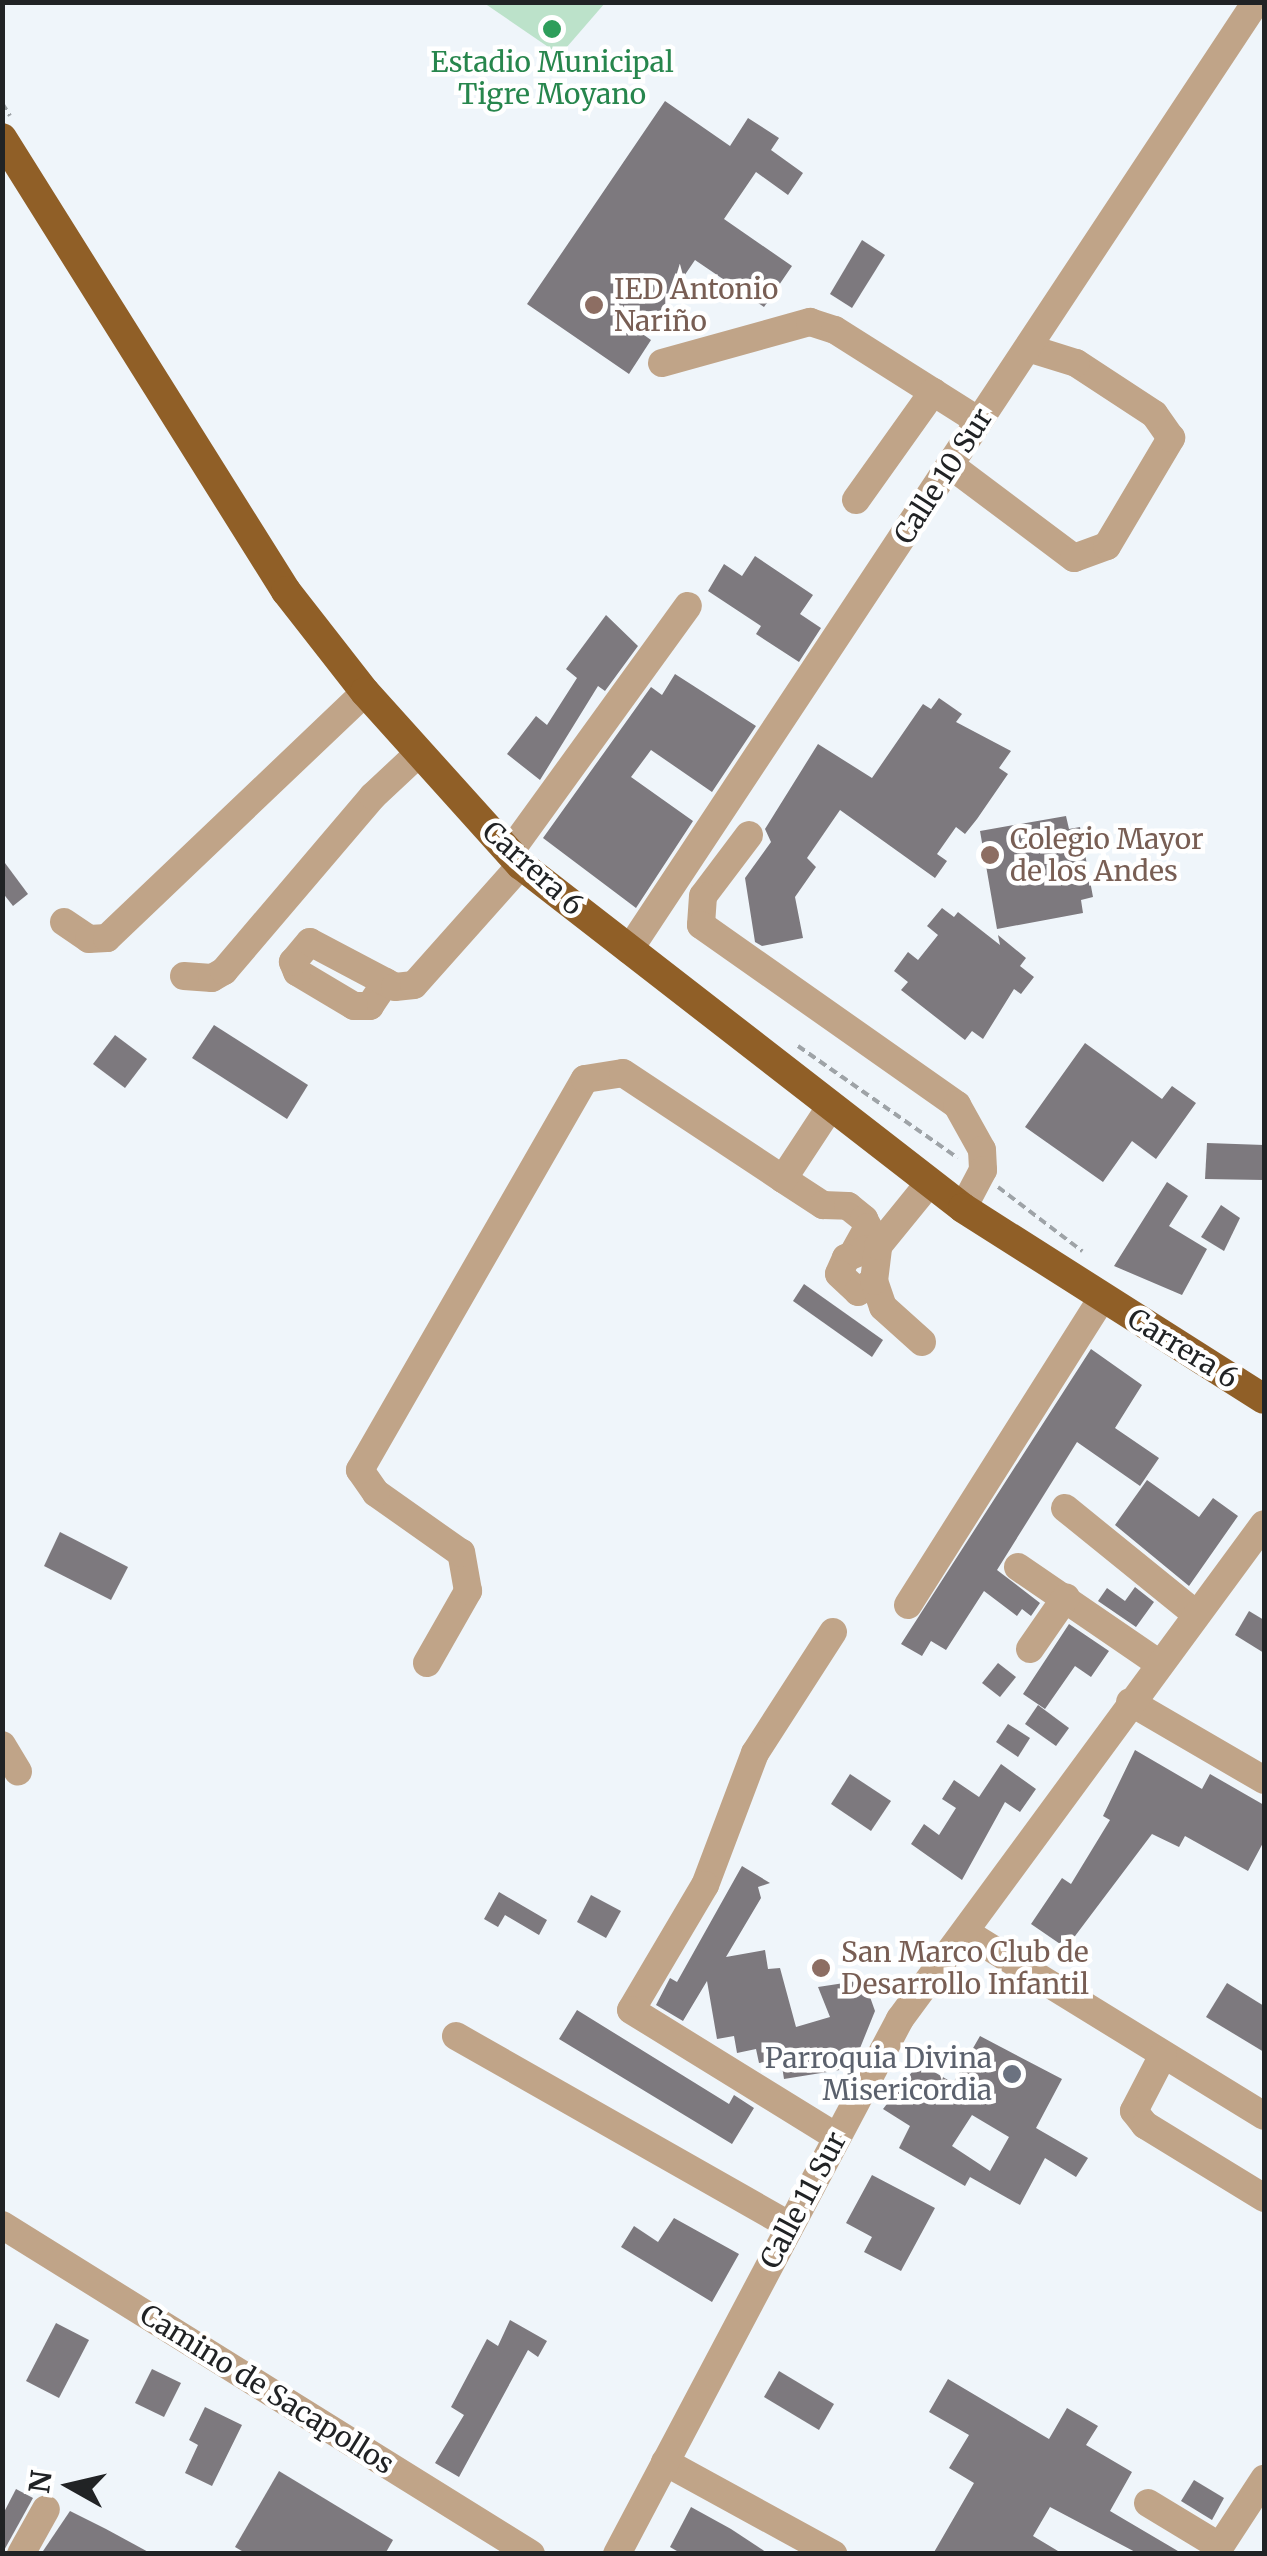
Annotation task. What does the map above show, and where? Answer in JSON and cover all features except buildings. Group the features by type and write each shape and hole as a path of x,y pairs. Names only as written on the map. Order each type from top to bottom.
{"main road":[{"name":"Carrera 6","path":"8,129 286,591 365,692 515,859 963,1208 1264,1399"}],"street":[{"name":"Calle 10 Sur","path":"629,950 1028,348 1255,18"},
{"path":"662,362 810,322 835,330 979,421"},
{"path":"950,465 1074,558 1107,546 1171,438 1154,414 1076,363 1028,348"},
{"path":"856,500 933,392"},
{"path":"386,982 414,985 515,859 688,606"},
{"path":"64,922 89,939 106,938 365,692"},
{"path":"184,976 212,978 224,970 372,796 419,752"},
{"path":"749,835 703,896 701,925 957,1106 979,1140 981,1174 963,1208"},
{"path":"427,1663 468,1591 461,1553 376,1493 360,1470 585,1079 623,1073 823,1205 848,1206 868,1227 866,1250 883,1307 922,1342"},
{"path":"782,1179 830,1106"},
{"path":"866,1250 930,1182"},
{"path":"908,1605 1102,1298"},
{"path":"1065,1508 1196,1614"},
{"name":"Calle 11 Sur","path":"617,2554 900,2019 1158,1663 1264,1524"},
{"path":"1018,1567 1158,1663"},
{"path":"1030,1649 1066,1597"},
{"path":"833,1632 755,1753 705,1885 632,2010 836,2137"},
{"path":"1130,1702 1264,1780"},
{"path":"2,1745 18,1772"},
{"path":"965,1932 1264,2116"},
{"path":"456,2036 789,2225"},
{"path":"1164,2055 1134,2111 1145,2126 1264,2198"},
{"name":"Camino de Sacapollos","path":"2,2225 531,2554"},
{"path":"665,2462 833,2554"},
{"path":"1148,2502 1217,2550 1264,2478"},
{"path":"21,2554 46,2510"}],"path":[{"path":"2,103 8,129"},
{"path":"788,1038 981,1174 1095,1261"}],"green space":[{"name":"Estadio Municipal Tigre Moyano","path":"484,3 605,3 560,55"}],"place":[{"name":"Estadio Municipal Tigre Moyano","path":"552,29"},
{"name":"IED Antonio Nariño","path":"594,305"},
{"name":"Colegio Mayor de los Andes","path":"990,855"},
{"name":"San Marco Club de Desarrollo Infantil","path":"821,1968"},
{"name":"Parroquia Divina Misericordia","path":"1012,2074"}]}
